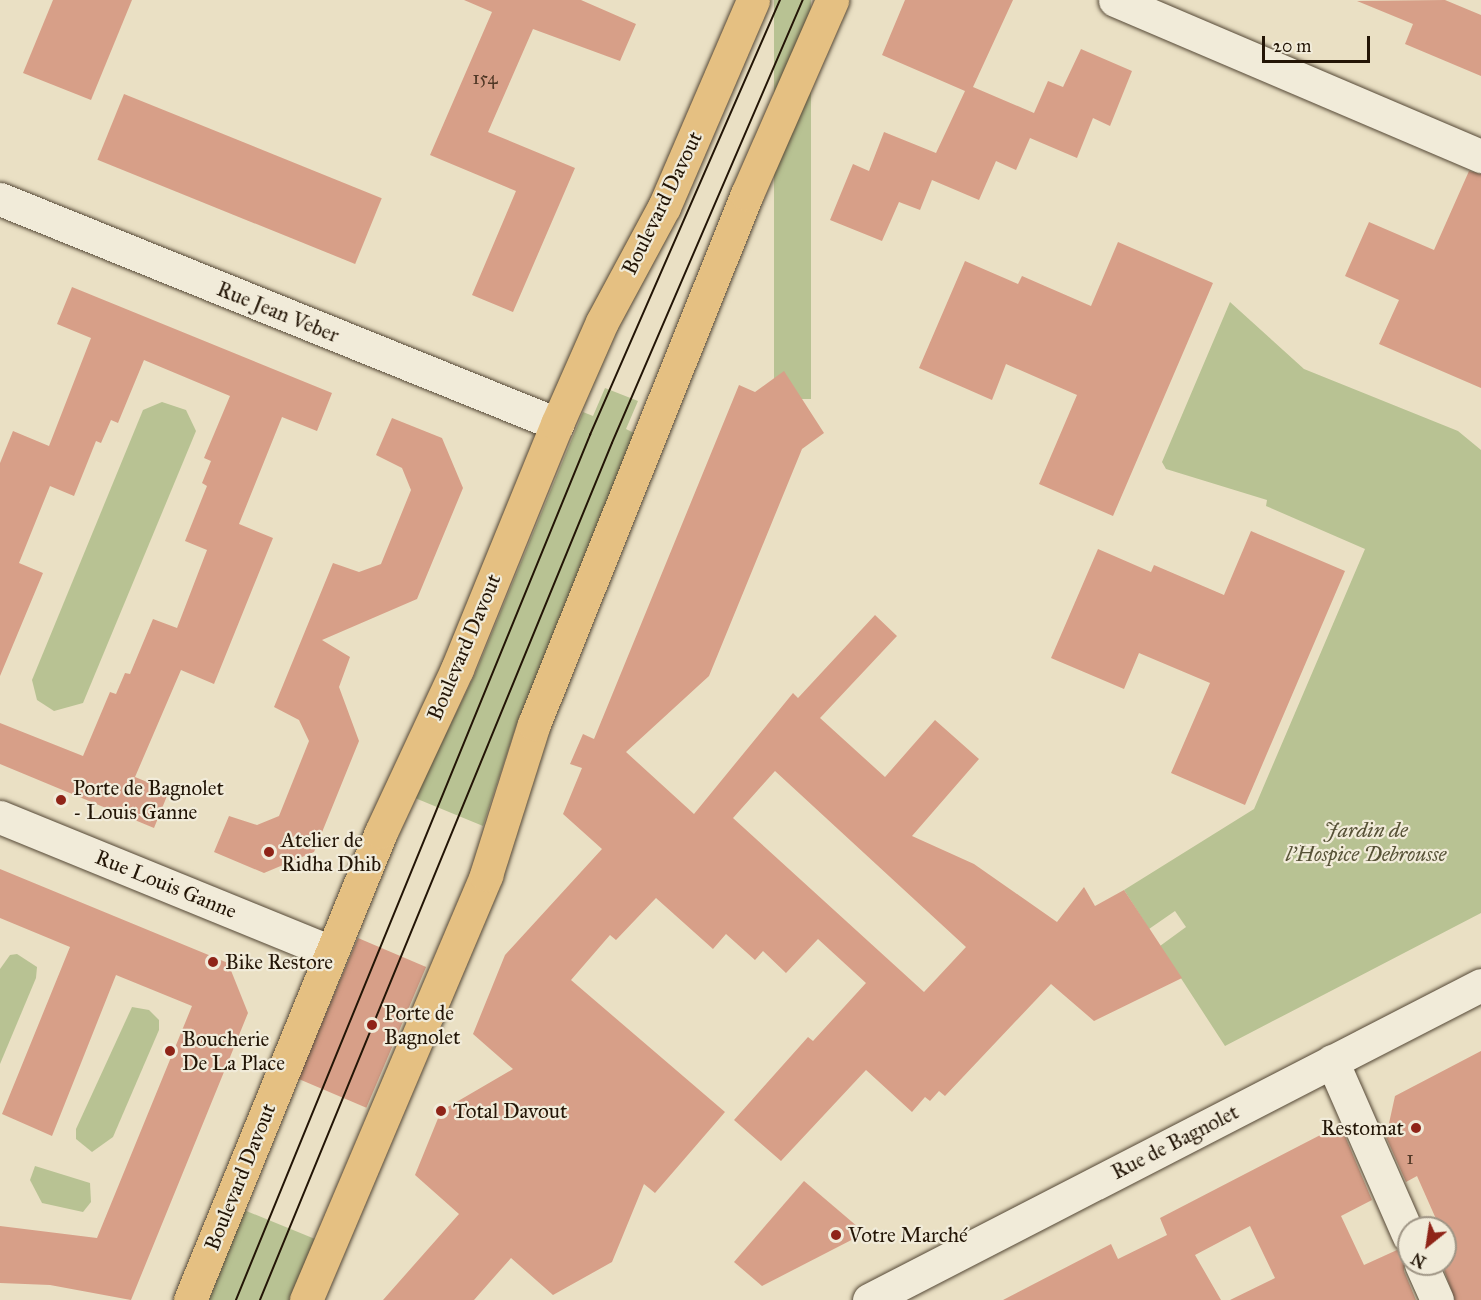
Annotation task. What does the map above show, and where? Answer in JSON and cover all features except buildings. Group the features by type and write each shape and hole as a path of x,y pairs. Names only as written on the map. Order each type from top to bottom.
{"main road":[{"name":"Boulevard Davout","path":"190,1300 331,952 457,669 557,424 602,322 664,207 753,0"},
{"path":"306,1300 486,874 534,724 747,194 831,0"}],"street":[{"path":"1115,0 1481,156"},
{"name":"Rue Jean Veber","path":"0,199 557,424"},
{"name":"Rue Louis Ganne","path":"0,817 331,952"},
{"name":"Rue de Bagnolet","path":"869,1300 1481,985"},
{"path":"1332,1061 1400,1216"},
{"path":"1426,1276 1437,1300"}],"green space":[{"path":"774,0 811,0 811,399 774,399"},
{"name":"Jardin de l'Hospice Debrousse","path":"1230,302 1304,369 1458,431 1481,450 1481,913 1225,1046 1160,946 1186,927 1175,911 1149,929 1124,890 1254,809 1365,549 1266,506 1267,500 1166,469 1162,462"},
{"path":"605,388 638,401 626,429 636,434 517,723 483,826 415,798 475,674 583,412 593,416"},
{"path":"162,402 186,410 196,431 83,703 54,711 37,700 32,680 143,410"},
{"path":"17,954 37,967 36,978 0,1064 0,969 10,955"},
{"path":"132,1007 149,1010 159,1020 159,1030 113,1137 92,1152 76,1139 76,1129"},
{"path":"35,1166 90,1183 91,1202 83,1212 42,1203 30,1180"},
{"path":"244,1210 315,1239 289,1300 209,1300"}],"tram line":[{"path":"236,1300 590,435 780,0"},
{"path":"260,1300 612,443 803,0"}],"place":[{"name":"Porte de Bagnolet - Louis Ganne","path":"61,800"},
{"name":"Atelier de Ridha Dhib","path":"269,852"},
{"name":"Bike Restore","path":"213,962"},
{"name":"Porte de Bagnolet","path":"372,1025"},
{"name":"Boucherie De La Place","path":"170,1051"},
{"name":"Total Davout","path":"441,1111"},
{"name":"Restomat","path":"1416,1128"},
{"name":"Votre Marché","path":"836,1235"}]}
